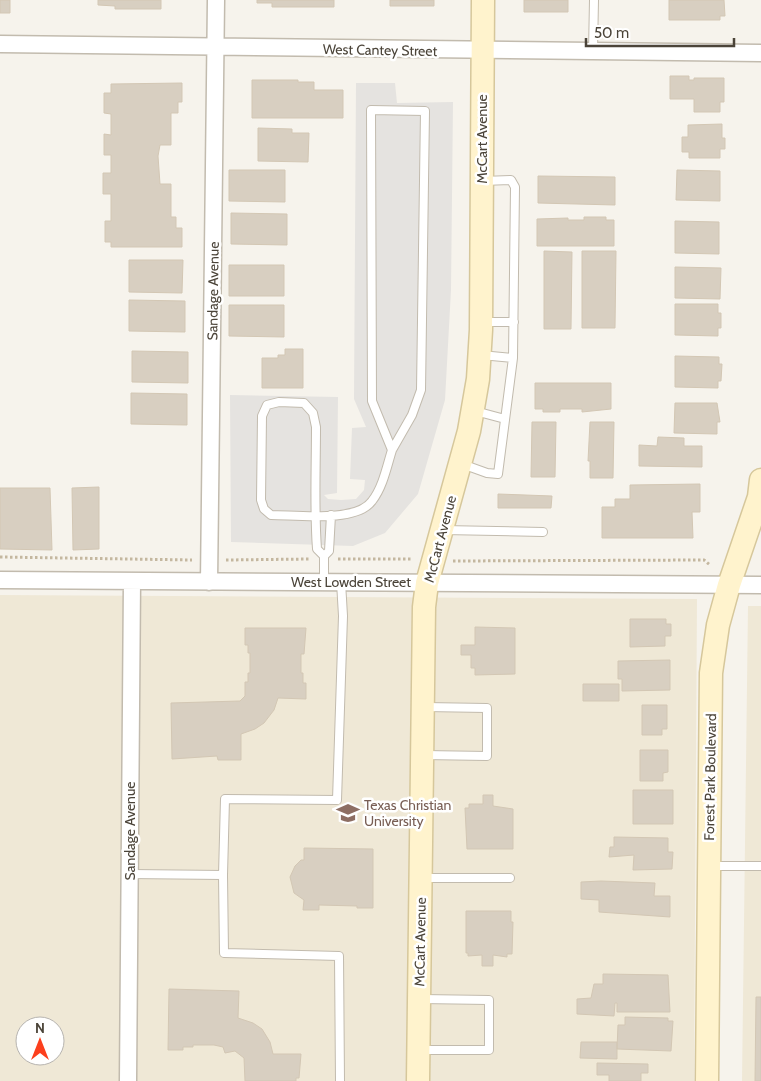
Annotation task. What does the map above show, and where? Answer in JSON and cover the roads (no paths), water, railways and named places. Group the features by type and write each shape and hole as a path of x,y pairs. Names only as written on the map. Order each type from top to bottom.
{"street":[{"name":"Sandage Avenue","path":"209,582 216,0"},
{"name":"McCart Avenue","path":"418,1081 424,606 427,583 473,410 479,355 481,322 484,0"},
{"name":"West Cantey Street","path":"0,44 761,53"},
{"name":"Forest Park Boulevard","path":"707,1081 711,673 718,625 729,585 759,497 761,480"},
{"name":"West Lowden Street","path":"0,580 761,585"},
{"name":"Sandage Avenue","path":"128,1081 132,581"}],"lane":[{"path":"593,52 594,0"},
{"path":"324,582 324,557 317,549 316,516 316,427 313,413 304,403 279,402 267,405 262,416 261,500 264,509 271,516 316,516 365,510 380,488 392,450 412,414 421,390 425,112 371,110 372,401 392,450"},
{"path":"460,463 487,473 498,474 513,358 515,187 511,180 482,182"},
{"path":"481,322 514,322"},
{"path":"479,355 513,358"},
{"path":"473,410 505,420"},
{"path":"324,557 329,552 331,515"},
{"path":"441,530 543,532"},
{"path":"340,1081 338,956 224,953 223,875 226,799 337,800 342,624 341,582"},
{"path":"422,707 487,708 487,756 422,755"},
{"path":"709,866 761,866"},
{"path":"130,874 223,875"},
{"path":"420,878 510,878"},
{"path":"418,1050 489,1050 489,1000 419,999"}],"place":[{"name":"Texas Christian University","path":"348,813"}]}
